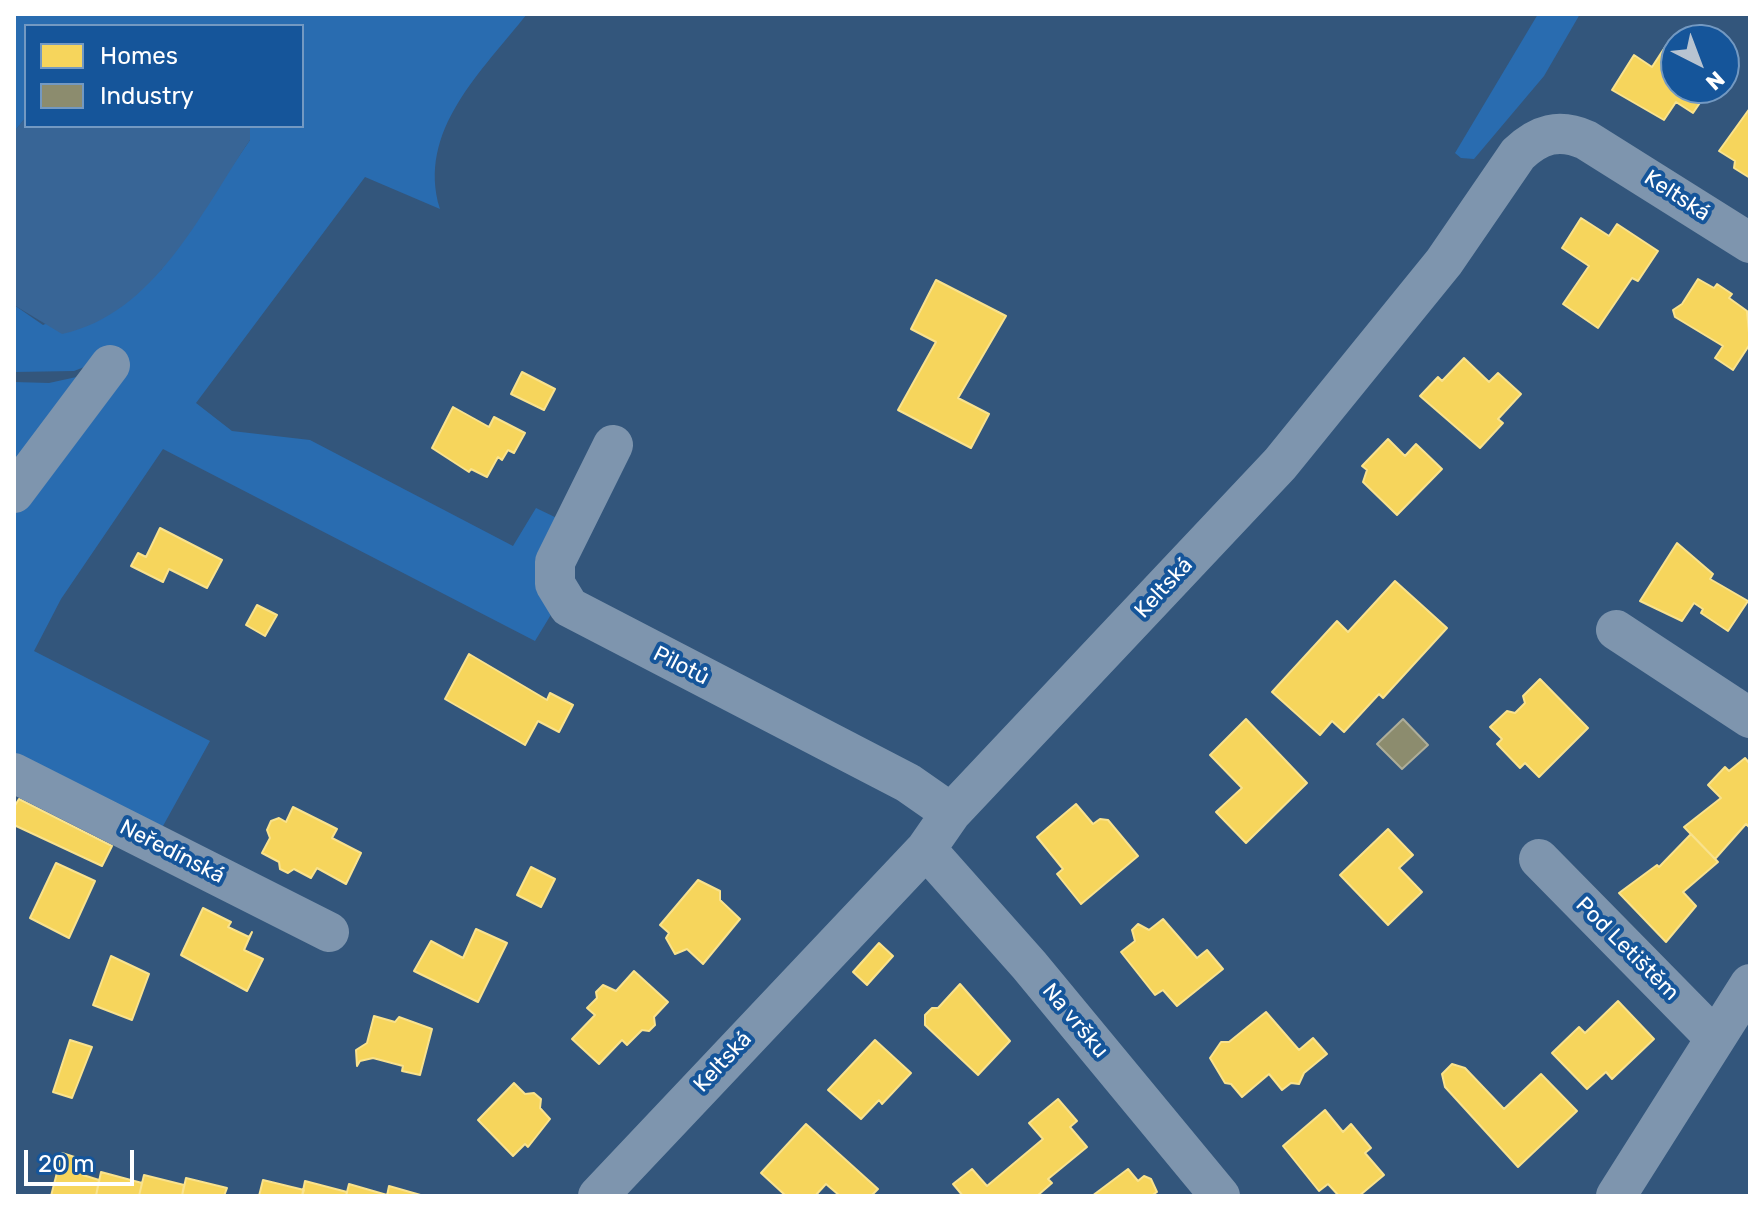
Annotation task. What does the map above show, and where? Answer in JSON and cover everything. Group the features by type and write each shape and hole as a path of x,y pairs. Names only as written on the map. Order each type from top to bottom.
{"street":[{"name":"Keltská","path":"598,1196 926,849 951,813 1280,464 1444,262 1518,154 1531,142 1555,133 1573,134 1750,243"},
{"path":"14,493 110,365"},
{"name":"Pilotů","path":"613,445 555,562 555,584 569,607 908,783 951,813"},
{"path":"1616,630 1750,718"},
{"name":"Neředínská","path":"14,773 329,932"},
{"name":"Na vršku","path":"926,849 1029,965 1220,1196"},
{"name":"Pod Letištěm","path":"1539,859 1715,1038"},
{"path":"1616,1196 1750,984"}],"shaded area":[{"path":"14,14 527,14 473,80 445,128 437,154 435,181 440,209 365,177 196,403 232,431 310,440 513,546 536,508 561,520 555,608 535,641 163,449 61,599 34,651 210,741 158,835 14,765 14,382 49,383 113,369 105,359 74,371 14,372 14,305 43,325 161,270 250,140 250,128 304,128 304,24 24,24 24,120 14,132"},
{"path":"1538,14 1580,14 1544,76 1474,159 1461,158 1455,153"},
{"path":"24,120 24,128 250,128 250,140 194,228 149,283 124,305 95,323 62,334 14,305 14,132"}],"building: Homes":[{"path":"1634,55 1652,67 1660,55 1660,104 1675,104 1664,120 1612,90"},
{"path":"1679,104 1699,104 1693,113"},
{"path":"1750,108 1750,178 1734,168 1735,161 1719,151"},
{"path":"1581,218 1609,236 1617,224 1658,251 1638,281 1632,278 1598,328 1563,304 1589,266 1562,248"},
{"path":"1698,279 1714,288 1717,284 1732,294 1729,298 1747,311 1750,344 1733,370 1715,358 1723,346 1675,317 1673,310 1682,304"},
{"path":"936,280 1006,316 958,398 989,414 971,448 898,410 936,342 911,329"},
{"path":"1464,358 1489,382 1498,373 1521,394 1498,419 1503,423 1480,448 1420,396 1438,377 1442,381"},
{"path":"522,372 555,389 544,410 511,394"},
{"path":"453,407 489,427 494,417 525,433 514,453 508,450 502,460 498,457 487,477 471,469 469,472 432,448"},
{"path":"1388,439 1405,456 1416,444 1442,469 1397,515 1363,482 1367,470 1362,466"},
{"path":"160,528 222,560 207,588 169,569 163,582 131,566 138,553 146,557"},
{"path":"1677,543 1713,574 1710,579 1748,601 1728,631 1701,613 1703,609 1694,603 1682,621 1640,601"},
{"path":"1395,581 1447,628 1383,698 1379,694 1344,732 1332,721 1320,735 1272,692 1337,621 1348,632"},
{"path":"257,605 277,615 265,636 246,625"},
{"path":"469,654 547,700 550,693 573,705 559,732 538,721 525,745 445,699"},
{"path":"1540,679 1588,728 1539,777 1525,763 1520,768 1497,744 1502,739 1490,727 1507,711 1515,713 1525,703 1523,696"},
{"path":"1246,719 1307,783 1246,843 1216,812 1242,788 1210,755"},
{"path":"1745,758 1750,764 1750,828 1746,824 1715,859 1684,827 1721,798 1708,785 1725,767 1729,771"},
{"path":"19,799 112,846 102,866 14,825 14,807"},
{"path":"1076,804 1093,824 1100,819 1108,820 1138,856 1081,904 1057,874 1063,869 1037,837"},
{"path":"293,807 337,829 332,838 361,853 346,884 317,868 311,878 294,869 288,873 280,869 279,862 262,853 270,838 267,830 271,821 279,818 286,822"},
{"path":"1388,829 1413,855 1399,868 1422,892 1388,925 1340,875"},
{"path":"1691,834 1718,862 1683,892 1696,906 1666,942 1619,893 1657,865 1659,867"},
{"path":"56,863 95,881 69,938 30,918"},
{"path":"531,867 555,879 541,907 517,895"},
{"path":"698,880 720,891 720,900 740,919 703,964 687,949 675,954 666,938 669,933 660,925"},
{"path":"203,908 231,922 228,927 249,937 252,932 244,950 263,959 247,991 181,955"},
{"path":"1163,919 1197,958 1207,950 1223,969 1177,1006 1163,990 1155,995 1121,952 1135,941 1132,930 1138,924 1149,930"},
{"path":"476,929 507,943 478,1002 414,971 431,941 463,958"},
{"path":"879,943 893,956 867,985 853,972"},
{"path":"111,956 149,974 132,1020 93,1005"},
{"path":"634,971 668,1002 654,1017 655,1025 649,1031 642,1030 627,1045 622,1040 599,1064 572,1039 595,1015 587,1008 597,998 596,992 603,985 616,991"},
{"path":"960,984 1010,1041 978,1075 925,1025 925,1015 932,1008 938,1008"},
{"path":"1618,1001 1654,1039 1612,1079 1606,1072 1587,1089 1552,1053 1579,1027 1585,1033"},
{"path":"1266,1012 1299,1050 1313,1038 1327,1054 1304,1073 1299,1084 1291,1083 1282,1090 1269,1074 1242,1097 1231,1084 1225,1083 1210,1058 1221,1042 1229,1042"},
{"path":"374,1016 395,1022 399,1017 432,1029 420,1075 402,1071 403,1066 373,1058 360,1061 357,1066 356,1050 367,1043"},
{"path":"70,1040 92,1047 72,1098 53,1092"},
{"path":"875,1040 911,1073 882,1104 879,1100 861,1119 828,1090"},
{"path":"1452,1064 1465,1068 1504,1109 1541,1074 1577,1111 1518,1167 1445,1087 1442,1074"},
{"path":"514,1083 525,1094 534,1093 541,1099 540,1108 550,1119 528,1147 525,1144 513,1156 478,1120"},
{"path":"1058,1099 1077,1121 1070,1127 1087,1147 1048,1179 1052,1183 1037,1196 963,1196 953,1184 972,1169 987,1186 1043,1139 1029,1123"},
{"path":"1325,1110 1343,1132 1351,1124 1371,1148 1365,1153 1384,1175 1359,1196 1339,1196 1328,1184 1319,1191 1283,1146"},
{"path":"806,1124 878,1189 871,1196 840,1196 826,1184 815,1196 786,1196 761,1173"},
{"path":"62,1153 87,1161 83,1175 99,1180 96,1196 51,1196"},
{"path":"1128,1169 1138,1181 1144,1176 1151,1179 1157,1192 1151,1196 1092,1196"},
{"path":"101,1172 142,1183 139,1196 96,1196"},
{"path":"144,1175 184,1185 182,1196 139,1196"},
{"path":"186,1178 227,1188 224,1196 182,1196"},
{"path":"263,1180 304,1190 302,1196 259,1196"},
{"path":"305,1181 347,1192 346,1196 302,1196"},
{"path":"349,1184 387,1195 387,1196 346,1196"},
{"path":"389,1186 424,1196 387,1196"}],"building: Industry":[{"path":"1403,719 1428,745 1402,769 1377,744"}]}
